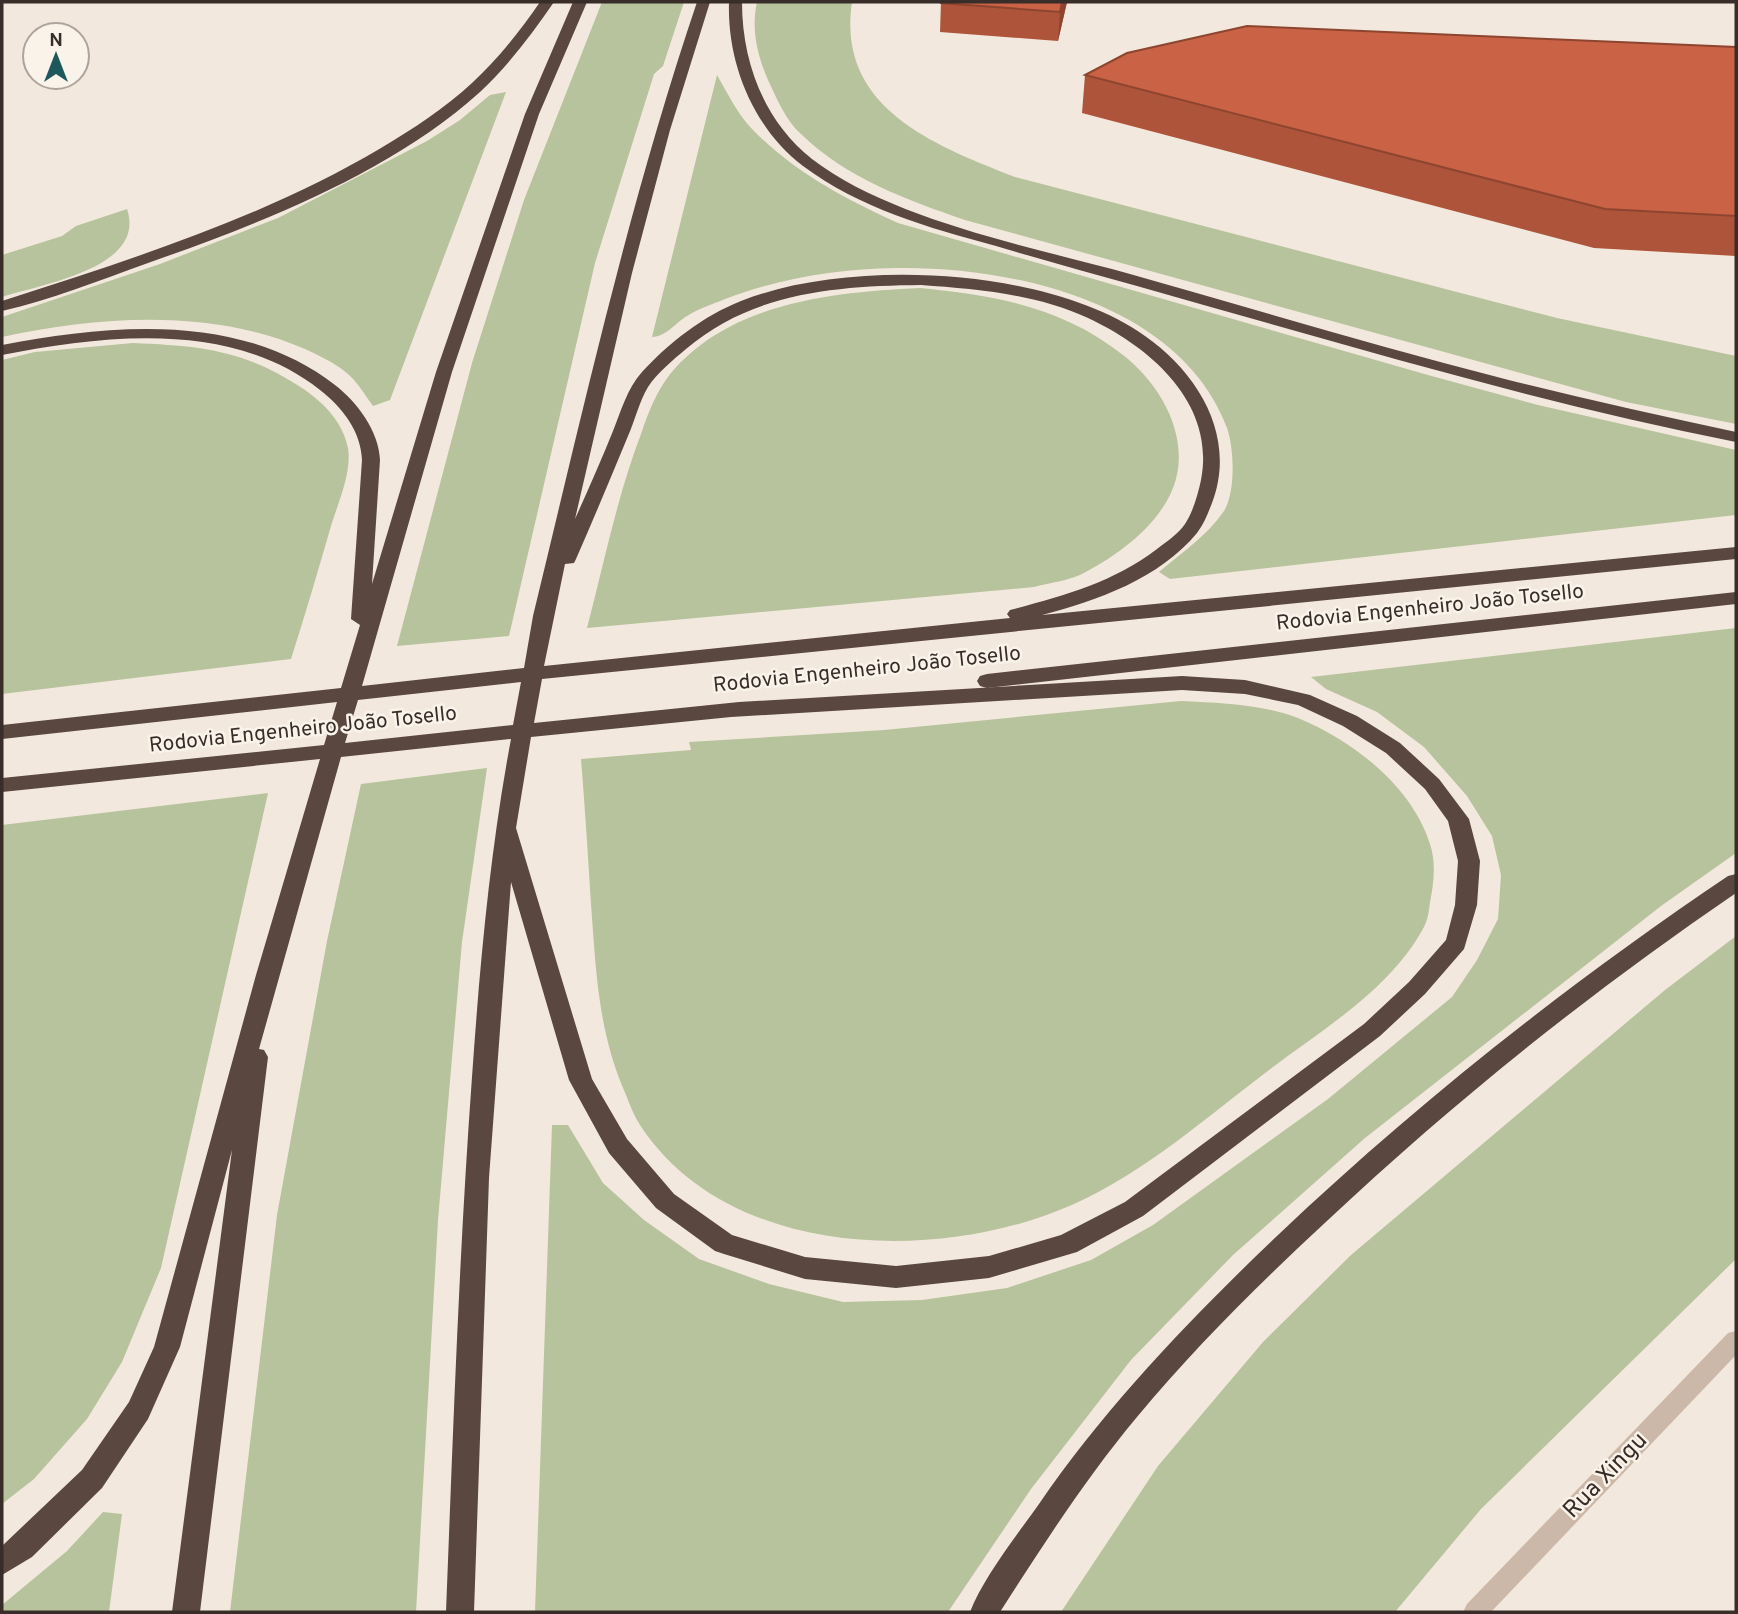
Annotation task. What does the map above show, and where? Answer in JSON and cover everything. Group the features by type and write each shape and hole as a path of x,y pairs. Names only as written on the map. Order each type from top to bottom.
{"highway":[{"path":"2,306 198,240 280,206 347,172 420,130 465,97 504,59 547,2"},
{"path":"2,1562 22,1548 92,1479 139,1410 167,1347 267,975 444,372 532,114 580,2"},
{"path":"460,1612 477,1178 491,972 505,828 543,616 624,273 663,130 704,2"},
{"path":"735,2 734,19 740,62 751,92 792,146 823,174 865,197 923,220 969,234 1493,381 1607,410 1736,437"},
{"path":"543,616 646,377 680,344 718,318 763,299 815,287 871,281 932,280 991,286 1045,298 1096,316 1142,342 1175,370 1202,406 1212,447 1210,489 1192,528 1149,564 1096,592 1022,613 751,650"},
{"path":"2,350 83,335 146,333 199,337 256,348 300,365 331,389 354,413 370,449 360,653"},
{"name":"Rodovia Engenheiro João Tosello","path":"2,732 751,650 1736,554"},
{"name":"Rodovia Engenheiro João Tosello","path":"2,787 655,718 1736,598"},
{"path":"505,828 581,1080 618,1146 665,1200 724,1243 805,1268 896,1278 989,1267 1068,1244 1135,1209 1372,1030 1417,988 1456,943 1466,905 1469,861 1458,819 1432,784 1393,748 1350,721 1303,700 1245,687 1181,683 728,710"},
{"path":"2,726 88,723"},
{"path":"984,1612 1103,1437 1193,1334 1271,1258 1367,1166 1558,1007 1736,882"},
{"path":"186,1612 267,975"}],"street":[{"name":"Rua Xingu","path":"1475,1612 1736,1340"}],"green space":[{"path":"602,2 684,2 663,66 654,74 595,263 509,636 397,646 472,363 524,200"},
{"path":"757,2 852,2 851,39 859,70 875,96 897,117 924,136 1015,177 1557,318 1736,356 1736,424 1626,402 965,220 899,196 837,163 801,134 791,122 774,94 761,61 755,32"},
{"path":"717,75 748,124 786,159 840,194 898,223 1538,405 1736,450 1736,515 1170,579 1159,572 1210,528 1228,503 1233,470 1231,447 1227,428 1204,385 1172,350 1133,322 1088,301 1040,285 942,269 896,268 853,270 767,285 696,311 666,332 652,337"},
{"path":"506,92 390,400 373,406 354,380 331,362 269,336 232,327 194,322 116,321 77,324 2,337 2,317 160,264 278,218 427,141 460,120 490,95"},
{"path":"127,209 129,229 122,246 107,259 64,279 2,297 2,255 62,236 76,226"},
{"path":"920,288 1001,300 1052,315 1100,339 1138,368 1162,399 1171,418 1177,436 1179,456 1177,476 1170,495 1143,531 1119,551 1080,575 1034,587 587,628 632,458 653,402 671,373 695,349 723,330 753,316 819,298"},
{"path":"133,343 202,349 243,358 263,366 312,395 332,415 342,430 349,457 346,477 291,659 2,694 2,360 35,352"},
{"path":"1736,628 1736,853 1661,906 1365,1138 1233,1255 1131,1360 1031,1489 948,1612 535,1612 552,1125 568,1125 603,1183 644,1220 699,1259 769,1284 843,1302 922,1300 1007,1288 1091,1260 1153,1225 1328,1099 1452,997 1477,960 1498,919 1501,875 1492,836 1467,796 1424,747 1377,712 1326,689 1311,677"},
{"path":"1181,701 1241,705 1298,718 1359,752 1395,784 1409,803 1421,823 1432,851 1433,887 1429,912 1424,927 1410,950 1375,989 1151,1160 1074,1204 1020,1223 962,1236 901,1241 840,1238 781,1225 726,1203 678,1170 640,1125 609,1048 595,953 581,759 691,750 689,742 884,730"},
{"path":"487,768 462,942 438,1220 416,1612 230,1612 277,1215 327,941 361,784"},
{"path":"268,793 161,1268 122,1362 87,1419 34,1479 2,1504 2,825"},
{"path":"1736,936 1736,1259 1481,1509 1395,1612 1061,1612 1158,1466 1263,1342 1351,1255 1665,990"},
{"path":"103,1512 122,1514 109,1612 2,1612 2,1605 67,1551"}],"building":[{"path":"941,2 1062,2 1060,12"},
{"path":"1247,26 1736,47 1736,216 1605,209 1085,75 1127,53"}]}
